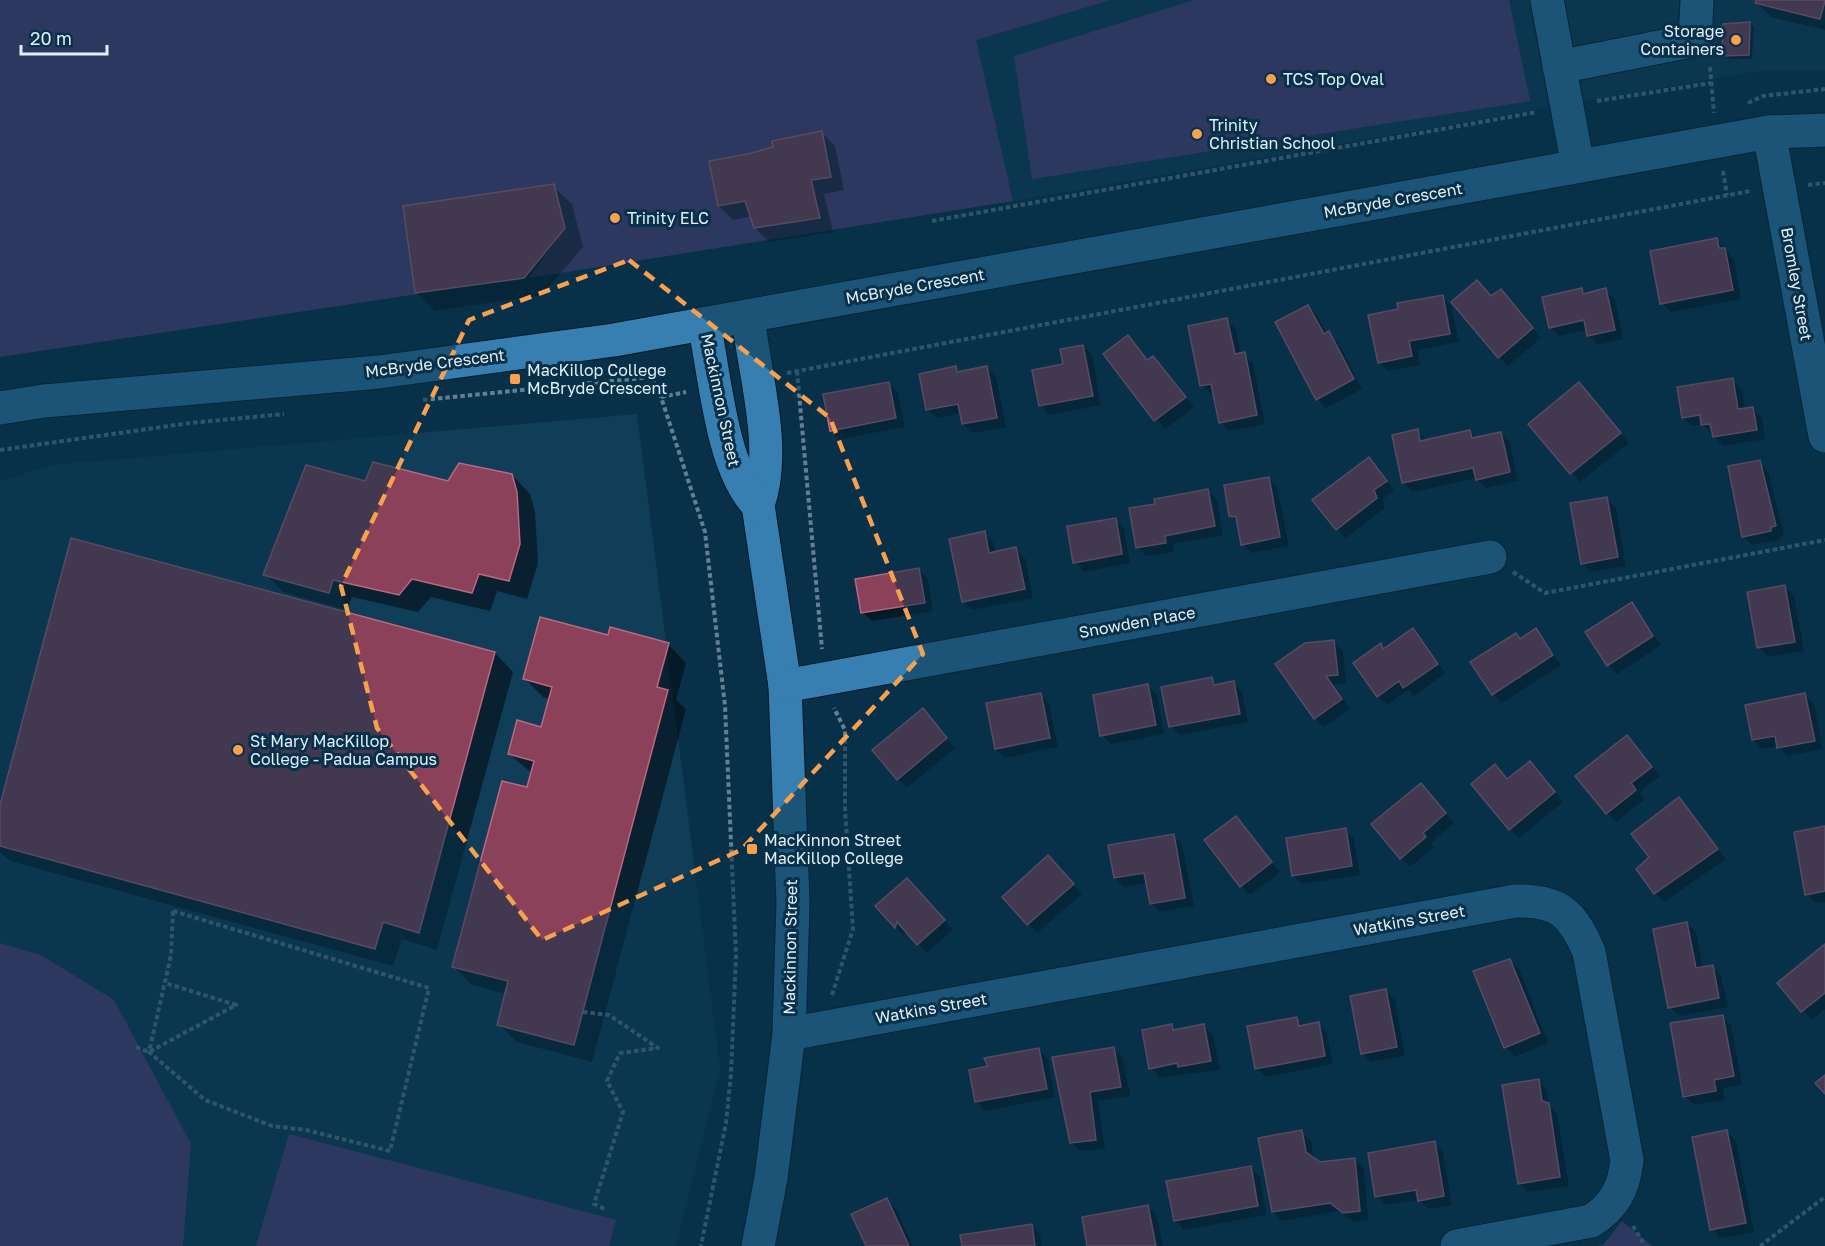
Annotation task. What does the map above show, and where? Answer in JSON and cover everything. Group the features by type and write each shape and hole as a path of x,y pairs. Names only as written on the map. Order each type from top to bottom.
{"street":[{"path":"1547,0 1569,65 1567,106 1578,166"},
{"path":"1569,65 1695,40 1697,0"},
{"name":"McBryde Crescent","path":"0,408 44,400 379,372 614,340 1769,132 1825,130"},
{"name":"Bromley Street","path":"1769,132 1825,436"},
{"name":"Mackinnon Street","path":"748,316 766,452 762,492 758,504 785,686 793,903 789,1034 771,1178 758,1246"},
{"name":"Mackinnon Street","path":"704,324 732,464 749,496 758,504"},
{"name":"Snowden Place","path":"785,686 1490,557"},
{"name":"Watkins Street","path":"789,1034 1515,901 1539,901 1561,910 1579,928 1589,952 1627,1160 1625,1179 1617,1197 1606,1212 1591,1221 1457,1246"}],"path":[{"path":"1709,59 1718,141 1727,195"},
{"path":"932,221 1567,106 1711,83"},
{"path":"798,371 1727,195 1825,183"},
{"path":"414,401 651,377 661,397 705,532 725,706 736,956 731,1074 726,1123 701,1246"},
{"path":"0,450 190,423 296,413"},
{"path":"1490,557 1545,593 1825,540"},
{"path":"136,1047 149,1052 205,1100 272,1126 306,1130 390,1151 429,988 173,911 171,956 149,1052"},
{"path":"149,1052 236,1005 165,983"},
{"path":"583,1012 609,1015 658,1048 620,1053 608,1081 623,1112 594,1204 607,1210"},
{"path":"1760,1246 1825,1197"}],"highlighted area":[{"path":"629,260 830,418 923,654 741,850 542,940 377,728 341,586 469,320"}],"shaded area":[{"path":"0,0 1111,0 976,40 1013,201 529,278 558,237 524,278 0,357"},
{"name":"TCS Top Oval","path":"1111,0 1825,0 1825,70 1764,70 1013,201 975,40"},
{"name":"TCS Top Oval","path":"1194,0 1509,0 1530,101 1032,179 1014,56"},
{"path":"637,414 720,1070 676,1246 0,1246 0,481 53,465"},
{"path":"0,943 41,955 114,1000 191,1144 183,1246 0,1246"},
{"path":"289,1134 616,1220 609,1246 256,1246"},
{"path":"1622,1221 1652,1246 1597,1246 1603,1245"}],"building":[{"path":"1756,0 1825,1 1820,19 1755,3"},
{"name":"Storage Containers","path":"1750,22 1749,55 1722,56 1723,24"},
{"name":"Trinity ELC","path":"822,131 831,177 811,180 820,218 754,228 745,201 718,206 709,161 748,154 773,147 772,141"},
{"path":"554,184 565,228 524,278 415,293 403,206"},
{"path":"1717,238 1719,248 1725,248 1733,290 1660,304 1650,251"},
{"path":"1477,280 1491,296 1501,289 1533,328 1498,358 1451,302"},
{"path":"1582,288 1583,294 1606,288 1615,330 1587,336 1584,320 1549,328 1542,297"},
{"path":"1443,295 1450,334 1409,341 1412,356 1378,363 1368,315 1398,309 1397,303"},
{"path":"1308,305 1324,334 1329,331 1354,379 1316,400 1275,322"},
{"path":"1227,318 1235,354 1245,352 1257,415 1219,423 1211,384 1200,386 1188,326"},
{"path":"1128,335 1147,360 1153,356 1186,397 1154,421 1103,354"},
{"path":"1083,345 1093,396 1039,406 1032,370 1063,364 1060,349"},
{"path":"956,366 957,372 987,366 997,418 962,424 958,404 926,410 919,374"},
{"path":"1733,378 1738,409 1753,407 1757,430 1713,437 1710,424 1701,425 1700,415 1682,418 1677,387"},
{"path":"889,382 896,418 830,431 823,394"},
{"path":"1579,382 1621,433 1570,474 1528,424"},
{"path":"1418,429 1420,441 1470,430 1472,438 1501,432 1510,472 1476,480 1473,468 1402,483 1392,435"},
{"path":"1369,457 1387,481 1374,490 1377,498 1336,530 1312,500"},
{"path":"1760,460 1776,526 1771,527 1771,531 1742,537 1728,466"},
{"path":"373,462 448,481 459,463 512,474 517,492 520,544 509,581 479,574 472,593 412,579 399,595 333,580 329,593 263,575 306,465 365,481"},
{"path":"1269,477 1280,537 1241,545 1236,517 1229,516 1224,485"},
{"path":"1208,489 1215,526 1165,536 1166,543 1136,548 1129,508 1155,504 1154,499"},
{"path":"1607,497 1618,557 1581,564 1570,503"},
{"path":"1116,518 1122,554 1073,563 1067,526"},
{"path":"985,531 989,553 1016,547 1025,589 962,602 949,539"},
{"path":"71,538 495,652 419,933 383,922 375,949 0,846 0,805"},
{"path":"919,568 925,603 861,613 855,579"},
{"path":"1785,585 1795,642 1757,648 1747,592"},
{"path":"1632,602 1653,636 1607,666 1585,632"},
{"path":"540,617 608,635 610,627 669,643 657,687 668,690 574,1045 497,1025 508,981 452,967 502,781 527,787 534,761 508,754 517,720 541,727 552,687 523,679"},
{"path":"1413,628 1438,664 1403,688 1399,681 1377,697 1353,663 1381,643 1383,649"},
{"path":"1536,628 1553,655 1492,695 1470,662 1516,633 1520,639"},
{"path":"1334,640 1338,675 1326,676 1342,699 1314,719 1275,664 1305,643"},
{"path":"1212,677 1214,685 1234,681 1240,714 1169,727 1161,687"},
{"path":"1148,684 1156,725 1100,736 1093,695"},
{"path":"1041,693 1050,738 995,749 986,703"},
{"path":"1805,693 1815,741 1777,748 1775,736 1752,740 1745,705"},
{"path":"923,708 947,738 897,780 872,750"},
{"path":"1627,735 1652,767 1631,783 1636,790 1606,814 1575,776"},
{"path":"1530,761 1555,792 1509,830 1471,784 1495,764 1507,779"},
{"path":"1421,783 1446,813 1423,833 1426,837 1400,859 1371,824"},
{"path":"1679,797 1718,849 1654,894 1636,869 1649,857 1631,834"},
{"path":"1236,816 1272,862 1240,887 1204,840"},
{"path":"1825,826 1825,891 1805,895 1794,832"},
{"path":"1346,828 1352,866 1292,876 1286,838"},
{"path":"1174,834 1185,898 1150,904 1144,873 1114,878 1108,845"},
{"path":"1048,855 1074,884 1027,925 1002,897"},
{"path":"907,878 945,920 917,945 897,922 895,928 875,906"},
{"path":"1687,922 1696,968 1713,965 1719,998 1668,1008 1653,929"},
{"path":"1825,944 1825,993 1801,1012 1777,983"},
{"path":"1510,959 1540,1033 1504,1048 1473,971"},
{"path":"1386,989 1397,1047 1361,1054 1350,996"},
{"path":"1723,1015 1734,1076 1714,1080 1716,1091 1683,1097 1670,1023"},
{"path":"1297,1017 1299,1026 1319,1022 1325,1056 1255,1069 1247,1026"},
{"path":"1172,1024 1173,1030 1204,1024 1211,1061 1178,1067 1177,1063 1149,1069 1142,1030"},
{"path":"1114,1047 1121,1087 1090,1092 1096,1140 1070,1143 1052,1057"},
{"path":"1039,1048 1047,1089 975,1102 969,1070 988,1066 984,1058"},
{"path":"1825,1075 1825,1094 1815,1083"},
{"path":"1539,1079 1542,1101 1549,1103 1560,1177 1518,1184 1502,1085"},
{"path":"1302,1130 1306,1152 1320,1162 1355,1158 1360,1211 1343,1213 1330,1203 1272,1212 1258,1138"},
{"path":"1727,1130 1746,1223 1710,1230 1692,1137"},
{"path":"1435,1141 1444,1196 1418,1201 1416,1190 1375,1197 1368,1153"},
{"path":"1251,1166 1258,1206 1174,1221 1166,1181"},
{"path":"887,1198 909,1246 866,1246 851,1214"},
{"path":"1148,1205 1156,1246 1087,1246 1082,1217"},
{"path":"1032,1224 1035,1246 962,1246 960,1235"}],"place":[{"name":"Storage Containers","path":"1736,40"},
{"name":"TCS Top Oval","path":"1271,79"},
{"name":"Trinity Christian School","path":"1197,134"},
{"name":"Trinity ELC","path":"615,218"},
{"name":"MacKillop College McBryde Crescent","path":"515,379"},
{"name":"St Mary MacKillop College - Padua Campus","path":"238,750"},
{"name":"MacKinnon Street MacKillop College","path":"752,849"}]}
